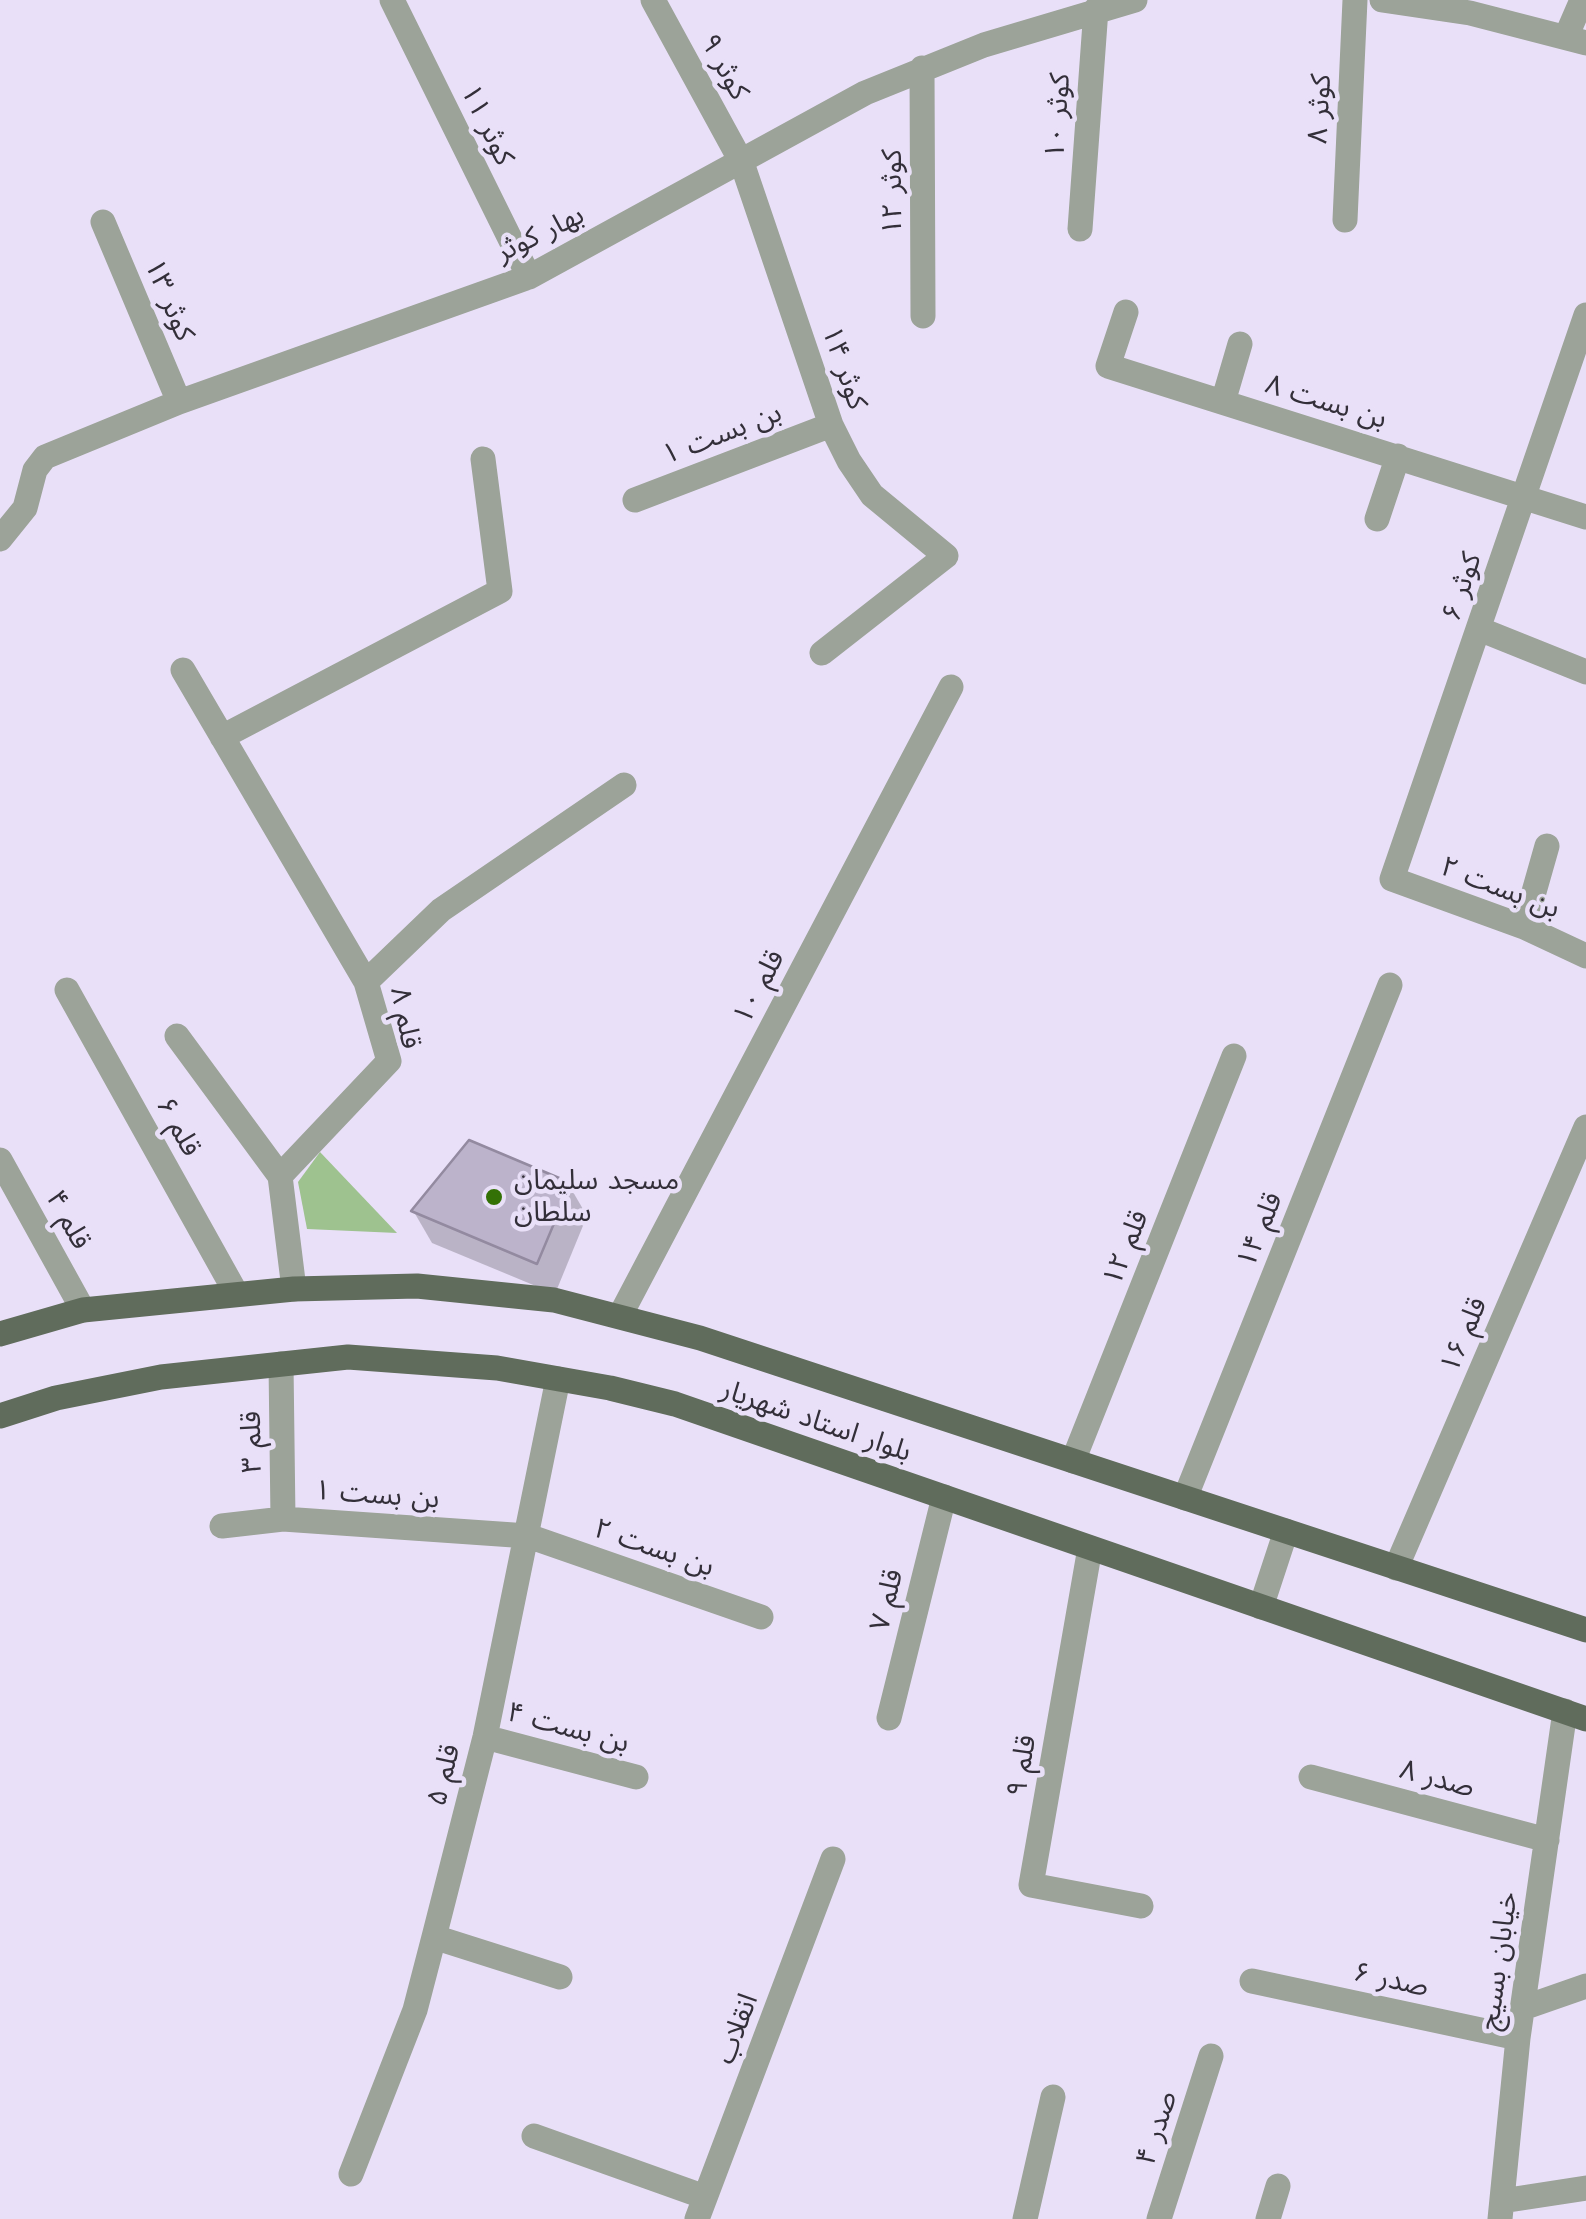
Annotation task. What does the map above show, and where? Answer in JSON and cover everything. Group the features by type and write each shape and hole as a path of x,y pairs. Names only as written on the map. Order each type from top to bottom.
{"main road":[{"name":"بلوار استاد شهریار","path":"0,1334 83,1310 294,1289 417,1286 554,1300 620,1314 1586,1630"},
{"name":"بلوار استاد شهریار","path":"0,1416 56,1398 162,1377 367,1358 441,1362 558,1379 675,1404 1575,1715"}],"street":[{"name":"کوثر ۱۱","path":"392,0 529,277"},
{"name":"کوثر ۹","path":"653,0 742,164"},
{"name":"بهار کوثر","path":"0,540 25,508 35,470 45,458 179,402 529,277 742,164 792,131 1054,10 1096,8 1136,0"},
{"name":"کوثر ۸","path":"1345,220 1355,0"},
{"path":"1382,0 1470,13 1576,40 1582,0"},
{"name":"کوثر ۱۰","path":"1080,229 1096,8"},
{"name":"کوثر ۱۲","path":"922,68 924,316"},
{"name":"کوثر ۱۴","path":"742,164 831,425 872,495 946,556 822,653"},
{"name":"کوثر ۱۳","path":"103,222 179,402"},
{"name":"بن بست ۸","path":"1126,312 1108,366 1586,517"},
{"name":"کوثر ۶","path":"1392,879 1584,330"},
{"path":"1224,402 1240,344"},
{"name":"بن بست ۱","path":"635,500 831,425"},
{"path":"1377,519 1398,456"},
{"path":"222,737 500,591 484,459"},
{"path":"1479,629 1586,672"},
{"path":"183,670 366,982"},
{"name":"قلم ۱۰","path":"620,1314 951,687"},
{"name":"قلم ۸","path":"280,1176 388,1061 366,982 441,910 624,785"},
{"path":"1524,927 1547,846"},
{"name":"بن بست ۲","path":"1392,879 1524,927 1586,956"},
{"name":"قلم ۱۴","path":"1185,1498 1390,985"},
{"name":"قلم ۶","path":"68,990 236,1294"},
{"path":"177,1036 280,1176 294,1289"},
{"name":"قلم ۱۲","path":"1074,1461 1234,1056"},
{"name":"قلم ۱۶","path":"1396,1568 1586,1127"},
{"name":"قلم ۴","path":"0,1160 83,1310"},
{"name":"قلم ۳","path":"281,1364 283,1519"},
{"name":"قلم ۵","path":"351,2174 415,2010 485,1737 558,1379"},
{"name":"قلم ۷","path":"889,1718 944,1497"},
{"name":"بن بست ۱","path":"222,1526 283,1519 528,1536"},
{"path":"1262,1606 1286,1531"},
{"name":"بن بست ۲","path":"528,1536 760,1617"},
{"name":"قلم ۹","path":"1090,1548 1031,1885 1141,1906"},
{"name":"خیابان بسیج","path":"1501,2210 1518,2038 1547,1840 1575,1715"},
{"name":"بن بست ۴","path":"485,1737 636,1776"},
{"name":"صدر ۸","path":"1311,1777 1547,1840"},
{"name":"انقلاب","path":"701,2208 833,1860"},
{"path":"434,1937 560,1977"},
{"name":"صدر ۶","path":"1252,1980 1518,2038"},
{"path":"1523,2008 1586,1986"},
{"name":"صدر ۴","path":"1159,2219 1211,2056"},
{"path":"1025,2219 1053,2096"},
{"path":"534,2136 701,2208"},
{"path":"1268,2219 1278,2186"},
{"path":"1501,2210 1586,2188"}],"green space":[{"path":"320,1152 397,1233 307,1229 298,1182"}],"building":[{"name":"مسجد سلیمان سلطان","path":"469,1140 571,1183 537,1264 411,1211"}],"place":[{"name":"مسجد سلیمان سلطان","path":"494,1197"}]}
